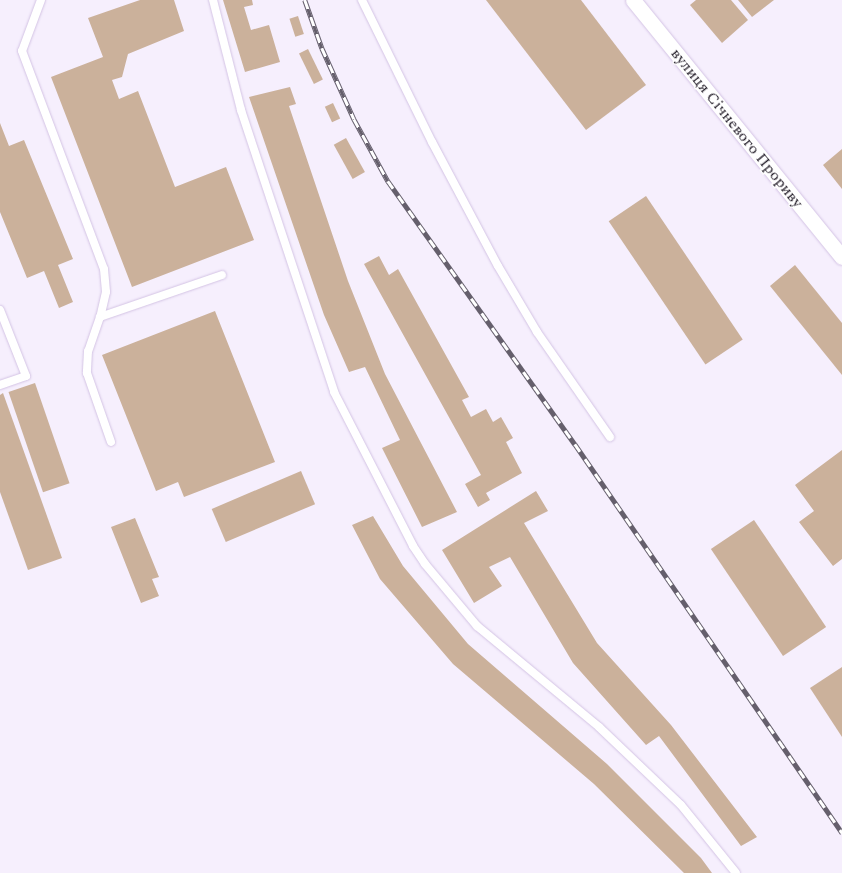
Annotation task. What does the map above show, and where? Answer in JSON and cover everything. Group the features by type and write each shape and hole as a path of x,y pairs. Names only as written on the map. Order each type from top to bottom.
{"street":[{"name":"вулиця Січневого Прориву","path":"633,0 842,257"}],"lane":[{"path":"41,0 22,51 104,269 106,292 100,317 88,352 87,373 111,442"},
{"path":"213,0 241,110 334,392 413,546 425,564 477,626 599,727 681,805 736,873"},
{"path":"362,0 498,266 537,332 610,437"},
{"path":"100,317 222,275"},
{"path":"0,310 26,376 0,385"}],"building":[{"path":"140,0 174,0 184,31 128,54 122,77 112,80 119,99 138,91 175,187 226,167 254,240 132,287 51,77 103,57 88,18"},
{"path":"223,0 252,0 253,5 244,7 251,30 269,25 280,62 245,72"},
{"path":"486,0 581,0 646,85 586,130"},
{"path":"696,0 731,0 748,20 722,43 690,5"},
{"path":"738,0 774,0 752,17"},
{"path":"298,16 304,34 295,37 289,19"},
{"path":"308,49 323,80 314,84 299,53"},
{"path":"290,87 296,104 289,106 348,281 385,374 457,512 422,527 382,448 400,440 365,367 349,372 324,315 249,97"},
{"path":"333,103 340,118 332,122 325,107"},
{"path":"0,123 9,146 24,140 73,259 58,265 73,302 59,308 44,271 27,278 0,212"},
{"path":"346,138 365,172 353,179 334,145"},
{"path":"842,149 842,189 823,165"},
{"path":"646,196 743,339 705,365 609,221"},
{"path":"379,256 389,275 398,269 469,397 462,400 471,417 486,409 493,422 501,417 513,438 506,442 522,473 486,493 490,500 478,507 465,484 481,475 364,264"},
{"path":"795,265 842,323 842,375 770,286"},
{"path":"215,311 275,462 184,497 178,482 156,491 102,355"},
{"path":"35,383 70,483 43,492 9,392"},
{"path":"3,393 62,558 28,570 0,492 0,395"},
{"path":"842,450 842,559 833,566 799,522 814,511 795,485"},
{"path":"301,471 315,504 226,542 212,509"},
{"path":"536,491 548,511 524,523 597,643 671,725 757,837 741,846 659,736 646,745 573,663 510,557 489,567 502,586 474,603 442,550"},
{"path":"373,516 403,566 468,644 607,764 701,858 712,873 684,873 594,784 453,664 380,579 352,525"},
{"path":"135,518 159,577 152,579 159,596 141,603 111,527"},
{"path":"754,520 826,627 783,656 711,549"},
{"path":"842,667 842,737 810,688"}],"railway":[{"path":"305,0 322,48 354,119 388,181 575,444 842,833"}]}
